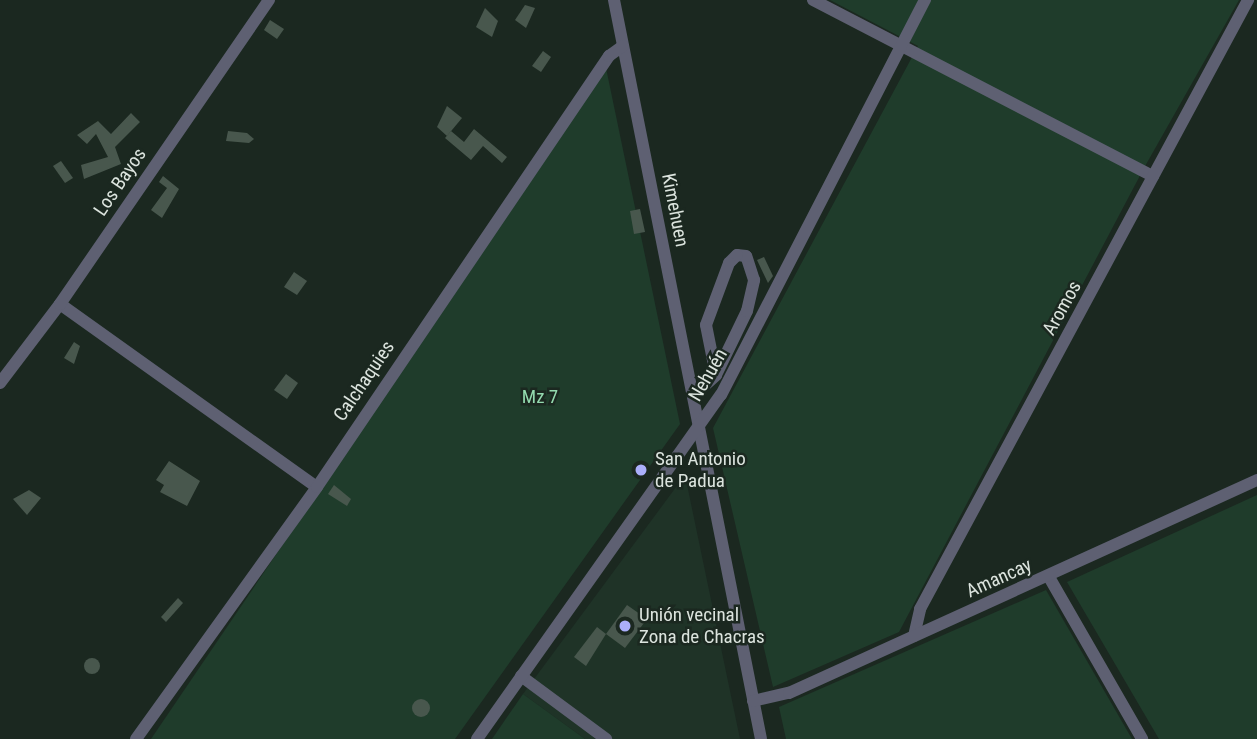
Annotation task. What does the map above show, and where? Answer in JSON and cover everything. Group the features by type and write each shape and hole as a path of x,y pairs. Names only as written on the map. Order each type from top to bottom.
{"street":[{"name":"Los Bayos","path":"0,383 60,304 268,0"},
{"name":"Kimehuen","path":"614,0 761,739"},
{"path":"813,0 827,3 900,48 1153,176"},
{"name":"Nehuén","path":"477,739 721,395 925,0"},
{"name":"Aromos","path":"914,636 920,609 1248,0"},
{"name":"Calchaquies","path":"136,739 317,487 609,56 623,46"},
{"path":"693,396 716,375 753,291 753,268 746,256 737,255 729,263 706,325 716,375"},
{"path":"60,304 317,487"},
{"name":"Amancay","path":"753,701 789,693 1049,577 1257,480"},
{"path":"1049,577 1142,739"},
{"path":"521,676 606,739"}],"shaded area":[{"path":"685,475 740,739 585,739 523,694"}],"green space":[{"path":"830,0 1239,0 1144,168 899,632 773,687 713,428 918,46"},
{"name":"Mz 7","path":"606,68 680,424 455,739 151,739"},
{"path":"1257,495 1257,739 1159,739 1067,582"},
{"path":"1046,590 1132,739 786,739 779,707"},
{"path":"523,694 585,739 492,739"}],"building":[{"path":"525,5 535,8 526,28 515,20"},
{"path":"485,8 498,21 492,37 476,27"},
{"path":"270,20 284,29 277,39 264,30"},
{"path":"543,51 551,57 541,72 532,66"},
{"path":"447,106 462,118 447,136 437,127"},
{"path":"131,113 140,122 115,147 121,164 84,179 81,165 108,157 96,134 87,144 77,135 98,121 111,134"},
{"path":"474,129 507,157 502,163 483,146 471,160 445,138 451,131 464,142"},
{"path":"228,131 247,133 254,139 249,143 226,141"},
{"path":"61,161 73,178 65,183 53,166"},
{"path":"163,176 179,189 162,218 151,210 167,188 159,182"},
{"path":"640,209 645,232 634,234 630,211"},
{"path":"764,257 773,276 768,283 757,260"},
{"path":"294,272 307,281 297,295 284,287"},
{"path":"74,342 80,346 74,364 64,358"},
{"path":"286,374 298,383 287,399 274,390"},
{"path":"169,461 200,481 187,506 160,492 164,485 156,480"},
{"path":"334,485 351,499 347,506 328,494"},
{"path":"29,490 41,498 27,515 13,499"},
{"path":"178,598 183,603 166,622 161,617"},
{"path":"627,605 647,619 625,648 606,634"},
{"path":"597,627 606,634 586,666 574,657"},
{"path":"92,658 98,660 98,672 92,674 86,672 84,666 86,660"},
{"path":"421,699 427,702 430,708 427,714 421,717 415,714 412,708 415,702"}],"place":[{"name":"San Antonio de Padua","path":"641,470"},
{"name":"Unión vecinal Zona de Chacras","path":"625,626"}]}
